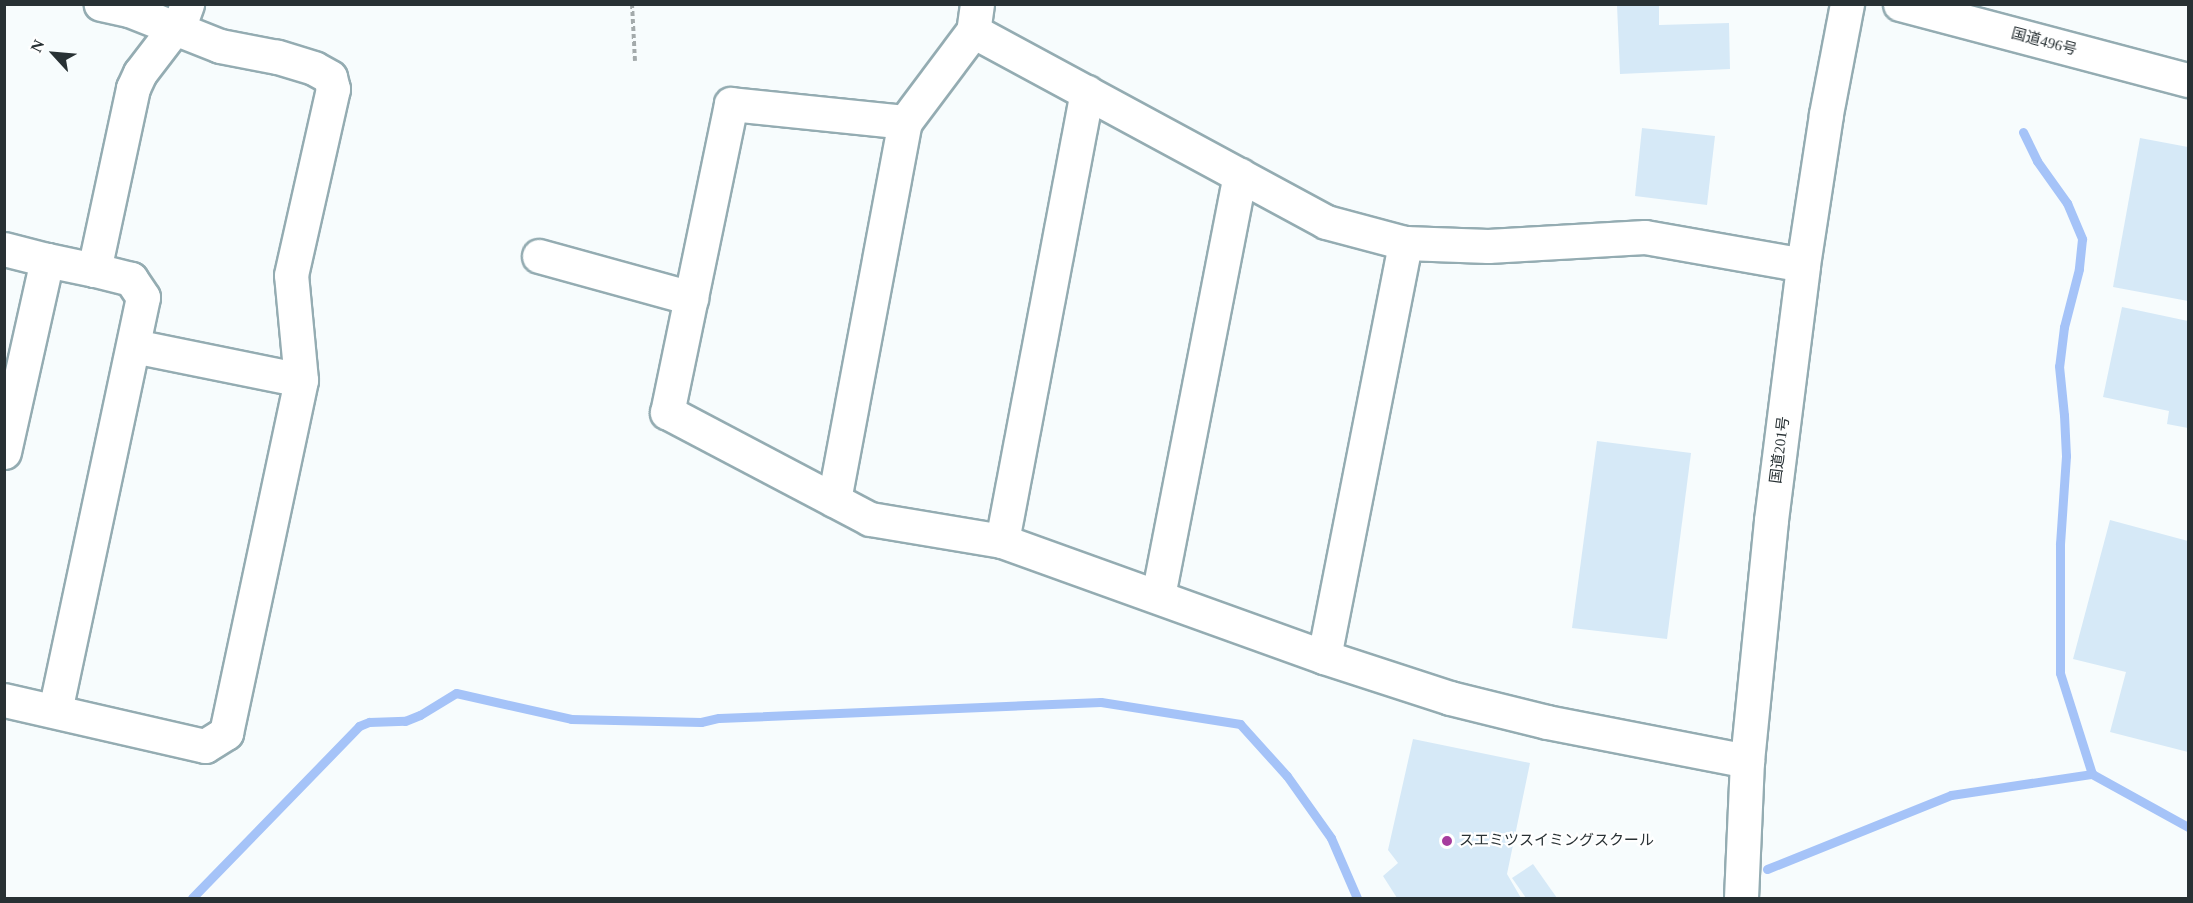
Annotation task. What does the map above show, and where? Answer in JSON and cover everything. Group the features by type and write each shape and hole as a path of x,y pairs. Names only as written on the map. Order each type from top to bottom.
{"main road":[{"path":"4,700 205,746 226,733 301,380 291,275 333,89 330,77 314,68 277,57 220,46 180,17 101,4"},
{"name":"国道201号","path":"1741,898 1747,761 1771,520 1803,265 1826,114 1847,4"},
{"name":"国道496号","path":"1900,4 2188,80"},
{"path":"94,270 133,88 140,73 180,17"},
{"path":"834,500 905,122 975,18 1087,92 1326,222 1405,243 1488,246 1645,237 1803,265"},
{"path":"1002,541 1087,92"},
{"path":"905,122 731,104 668,412 870,519 1002,541 1324,657 1450,698 1536,719 1747,761"},
{"path":"1158,596 1240,175"},
{"path":"1324,657 1405,243"},
{"path":"4,249 131,279 142,297 134,346 55,711"},
{"path":"539,256 691,298"},
{"path":"4,452 16,348 47,260"},
{"path":"134,346 301,380"}],"path":[{"path":"632,4 635,61"}],"building":[{"path":"1659,4 1659,25 1729,23 1730,69 1620,74 1617,5"},
{"path":"1642,128 1715,136 1707,205 1635,196"},
{"path":"2140,138 2188,147 2188,301 2113,287"},
{"path":"2122,307 2188,321 2188,428 2167,424 2169,411 2103,397"},
{"path":"1597,441 1691,453 1667,639 1572,628"},
{"path":"2110,520 2188,541 2188,752 2110,732 2126,672 2073,659"},
{"path":"1413,739 1530,763 1507,874 1521,898 1397,898 1383,876 1398,863 1388,850"},
{"path":"1533,864 1557,898 1526,898 1512,878"}],"waterway":[{"path":"2023,132 2037,161 2067,203 2082,239 2079,269 2064,327 2059,366 2066,456 2060,544 2060,673 2092,774"},
{"path":"192,898 359,726 369,722 405,721 420,715 456,693 571,719 701,722 719,718 1101,702 1240,724 1287,776 1331,838 1357,898"},
{"path":"1767,869 1951,795 2092,774 2188,827"}],"place":[{"name":"スエミツスイミングスクール","path":"1447,841"}]}
